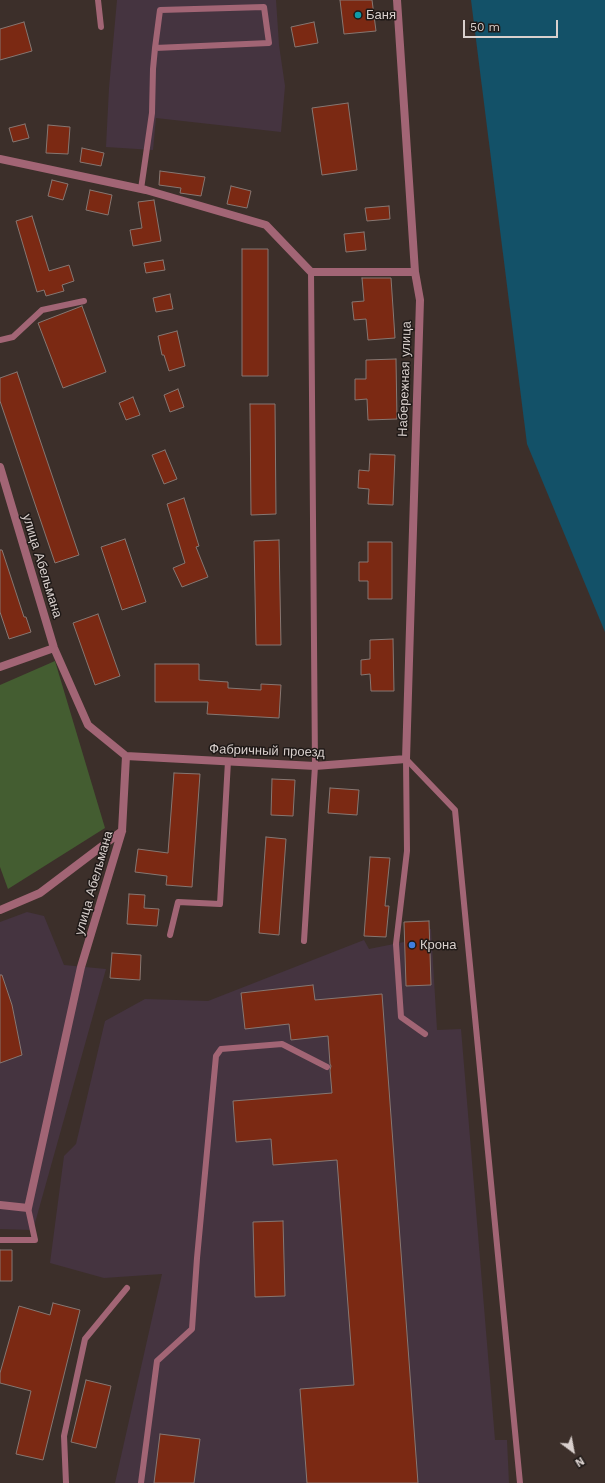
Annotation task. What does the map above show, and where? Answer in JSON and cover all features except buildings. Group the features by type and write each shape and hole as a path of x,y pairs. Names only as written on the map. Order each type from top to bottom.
{"street":[{"name":"Набережная улица","path":"397,0 415,272 420,300 406,759"},
{"path":"0,159 141,189 266,225 311,272 415,272"},
{"name":"улица Абельмана","path":"0,467 54,648 88,725 126,756 122,831 82,967 28,1208"},
{"path":"0,666 54,648"},
{"name":"Фабричный проезд","path":"126,756 315,766 406,759"},
{"path":"0,910 40,893 122,831"},
{"path":"0,1205 28,1208"}],"lane":[{"path":"98,0 101,27"},
{"path":"141,189 152,113 153,68 155,48 160,10 264,7 269,43 155,48"},
{"path":"304,941 315,766 311,272"},
{"path":"0,340 13,337 42,310 84,301"},
{"path":"406,759 407,851 396,951 401,1016 425,1034"},
{"path":"406,759 455,810 520,1483"},
{"path":"170,935 178,902 220,904 228,761"},
{"path":"141,1483 157,1361 192,1329 197,1258 216,1056 221,1049 282,1044 327,1067"},
{"path":"0,1240 35,1240 28,1208"},
{"path":"66,1483 64,1436 85,1339 127,1288"}],"shaded area":[{"path":"117,0 276,0 279,45 285,86 281,132 156,118 153,150 106,147 109,88"},
{"path":"27,912 44,916 64,965 106,969 33,1230 0,1229 0,922"},
{"path":"431,929 437,1030 461,1029 495,1440 507,1440 509,1483 115,1483 162,1274 104,1278 50,1263 64,1156 76,1144 105,1021 145,999 208,1001 364,940 369,949 404,942 404,931"}],"green space":[{"path":"55,661 105,828 8,889 0,867 0,685"}],"water":[{"path":"471,0 605,0 605,632 527,444"}],"place":[{"name":"Баня","path":"358,15"},
{"name":"Крона","path":"412,945"}]}
